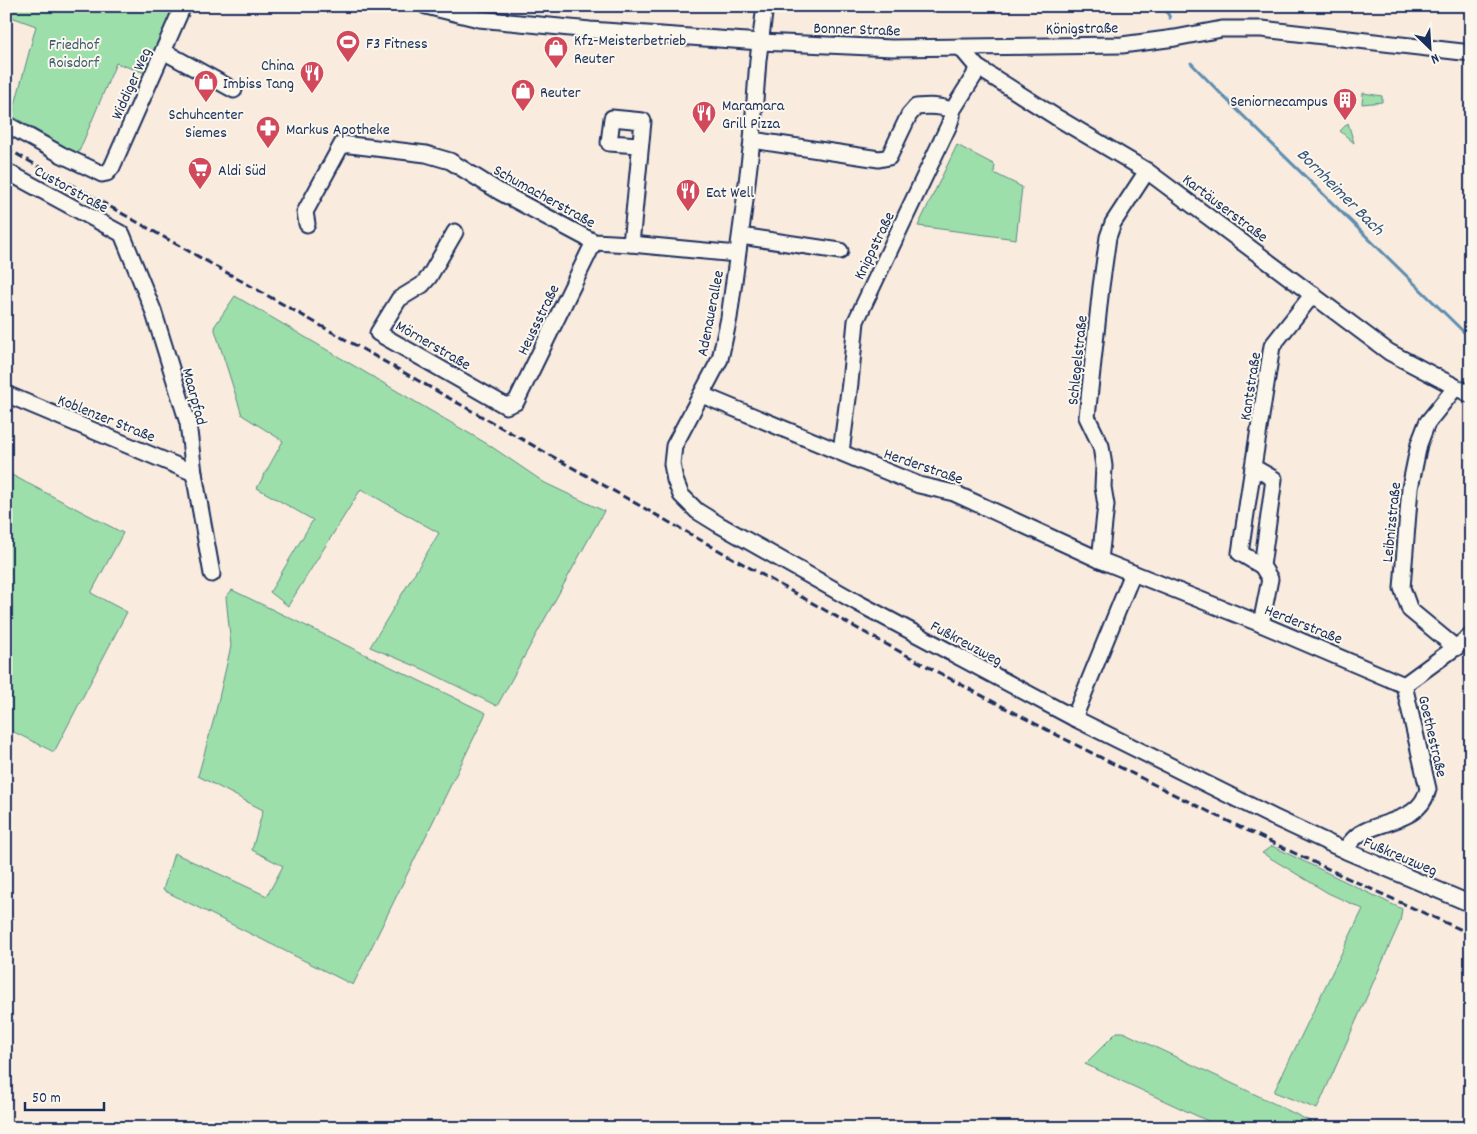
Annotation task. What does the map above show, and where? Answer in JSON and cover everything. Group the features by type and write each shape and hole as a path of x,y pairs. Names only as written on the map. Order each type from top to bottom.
{"street":[{"name":"Widdiger Weg","path":"6,124 96,172 102,174 108,172 183,6"},
{"name":"Bonner Straße","path":"426,6 479,19 590,30 761,42 892,48 960,47"},
{"name":"Adenauerallee","path":"702,394 720,358 729,318 752,140 758,60 765,6"},
{"name":"Königstraße","path":"960,47 1122,44 1175,38 1222,28 1262,29 1471,53"},
{"name":"Kartäuserstraße","path":"960,47 977,67 1147,171 1389,352 1471,395"},
{"path":"163,52 234,90"},
{"name":"Knippstraße","path":"841,452 856,321 949,125 952,111 974,76 977,67"},
{"path":"752,140 879,159 889,157 909,115 916,107 946,108 952,111"},
{"name":"Schumacherstraße","path":"306,224 305,212 342,144 426,154 450,161 500,192 594,242 737,254"},
{"path":"631,244 639,145"},
{"name":"Custorstraße","path":"6,171 122,234"},
{"name":"Schlegelstraße","path":"1100,560 1106,505 1103,487 1104,466 1101,446 1087,417 1108,237 1113,223 1147,171"},
{"name":"Mörnerstraße","path":"455,232 429,277 422,285 399,299 378,333 506,406"},
{"name":"Maarpfad","path":"122,234 153,310 188,423 194,473 212,574"},
{"path":"740,236 840,251"},
{"name":"Heussstraße","path":"506,406 516,402 594,242"},
{"name":"Kantstraße","path":"1262,566 1240,553 1272,346 1313,294"},
{"name":"Leibnizstraße","path":"1455,388 1428,423 1419,444 1410,488 1402,588 1410,610 1456,648"},
{"name":"Koblenzer Straße","path":"6,394 194,473"},
{"name":"Herderstraße","path":"702,394 919,485 954,493 1100,560 1261,624 1404,685"},
{"name":"Fußkreuzweg","path":"702,394 674,446 672,464 675,480 681,495 697,511 858,603 1074,718 1345,850 1471,904"},
{"path":"1253,467 1274,479 1262,566 1270,580 1261,624"},
{"path":"1074,718 1133,574"},
{"path":"1404,685 1471,636"},
{"name":"Goethestraße","path":"1404,685 1428,789 1427,796"},
{"name":"Fußkreuzweg","path":"1345,850 1353,839 1363,831 1406,816 1419,807 1427,796"}],"green space":[{"name":"Friedhof Roisdorf","path":"6,6 174,6 145,73 116,63 78,154 12,116 36,26 6,15"},
{"path":"1363,93 1382,96 1382,102 1362,104"},
{"path":"1348,123 1354,143 1340,131"},
{"path":"957,145 995,165 994,173 1022,187 1016,239 918,226"},
{"path":"235,296 489,445 545,483 604,511 497,706 425,670 370,647 439,533 361,489 288,606 270,592 313,520 257,488 283,441 242,415 214,327"},
{"path":"6,472 123,533 91,593 127,612 54,752 6,728"},
{"path":"232,590 486,713 353,985 163,890 174,853 267,896 283,866 252,850 263,810 198,776 231,646 226,597"},
{"path":"1272,846 1402,909 1400,922 1317,1109 1274,1092 1363,909 1328,893 1262,853"},
{"path":"1117,1032 1123,1032 1323,1128 1223,1128 1085,1064"}],"waterway":[{"path":"1164,6 1170,18"},
{"name":"Bornheimer Bach","path":"1191,63 1471,339"}],"railway":[{"path":"6,148 853,626 1005,708 1236,825 1471,934"}],"place":[{"name":"F3 Fitness","path":"348,63"},
{"name":"Kfz-Meisterbetrieb Reuter","path":"556,69"},
{"name":"China Imbiss Tang","path":"312,94"},
{"name":"Schuhcenter Siemes","path":"206,103"},
{"name":"Reuter","path":"523,112"},
{"name":"Seniornecampus","path":"1345,121"},
{"name":"Maramara Grill Pizza","path":"704,134"},
{"name":"Markus Apotheke","path":"268,149"},
{"name":"Aldi Süd","path":"200,190"},
{"name":"Eat Well","path":"688,212"}]}
